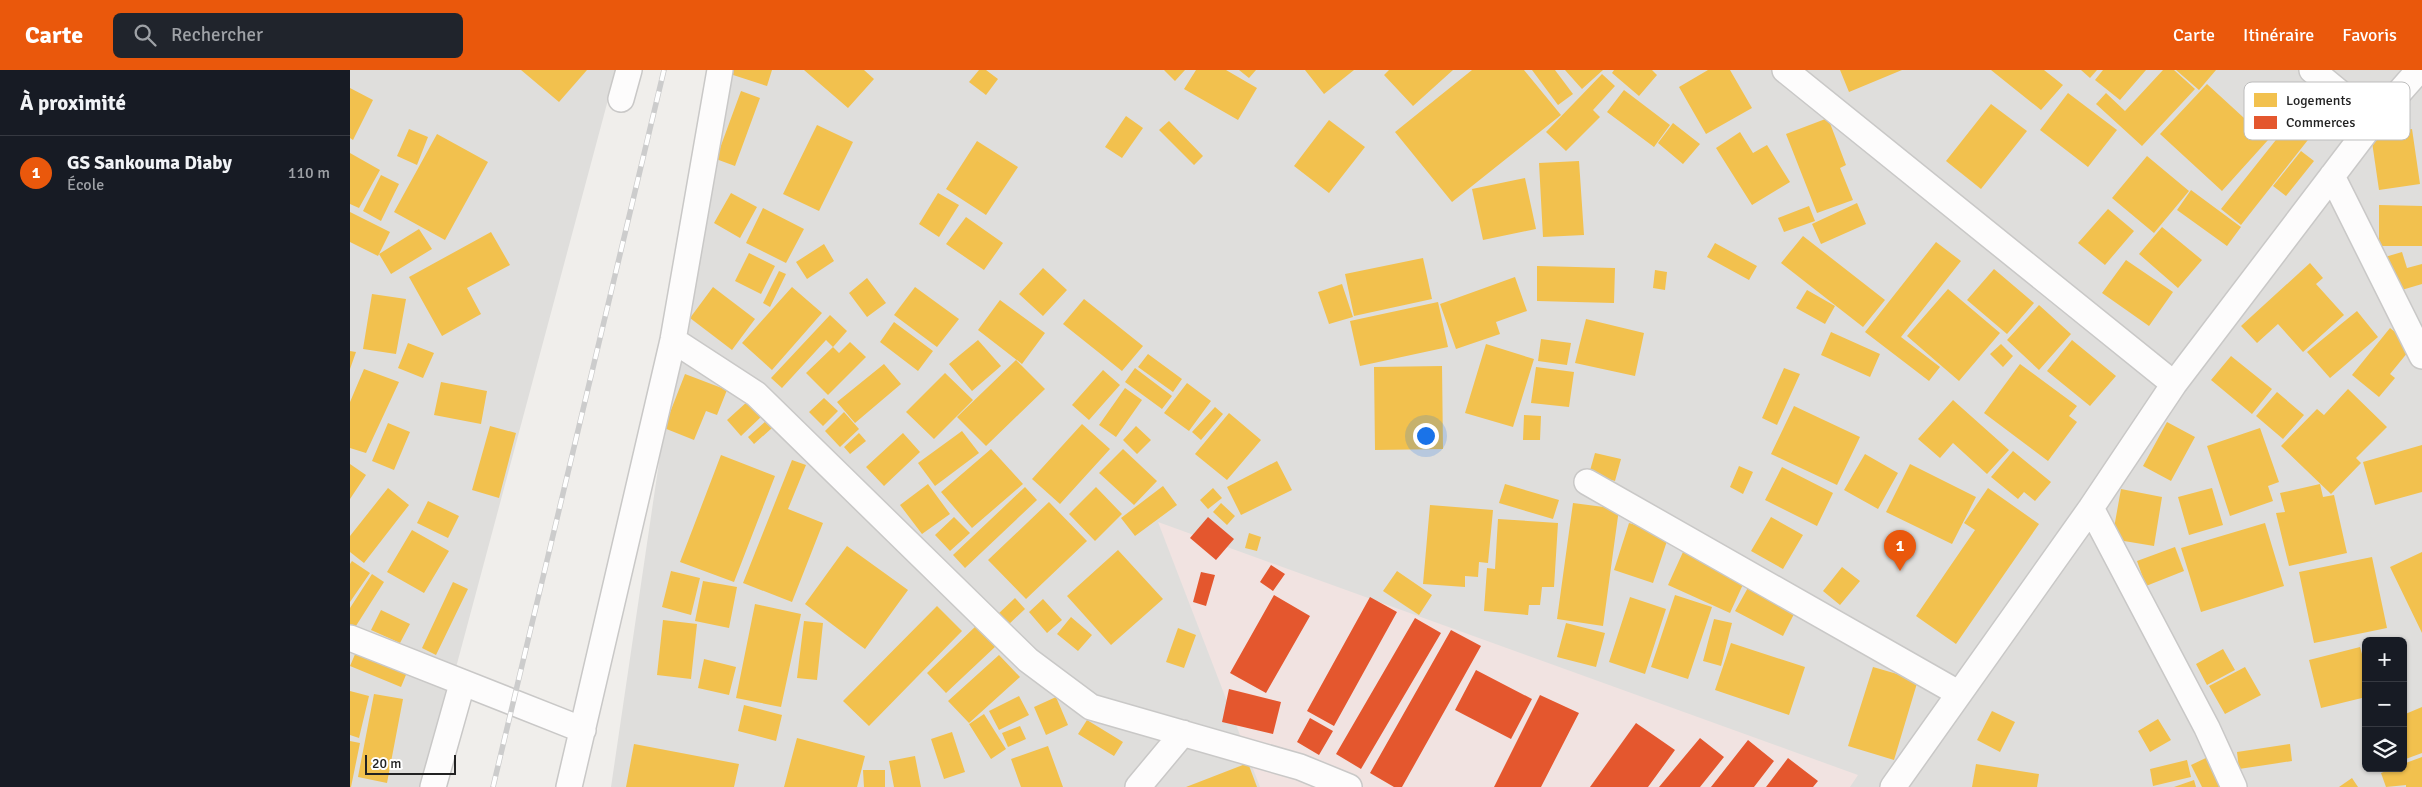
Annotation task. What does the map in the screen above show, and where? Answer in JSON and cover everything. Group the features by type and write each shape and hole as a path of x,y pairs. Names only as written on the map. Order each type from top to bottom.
{"street":[{"path":"621,99 629,70"},
{"path":"569,787 673,340 720,70"},
{"path":"1785,70 2174,384"},
{"path":"2312,70 2327,82"},
{"path":"2408,82 2419,70"},
{"path":"1893,787 2091,508 2174,384 2359,140"},
{"path":"2332,176 2422,356"},
{"path":"673,340 756,394 1028,660 1091,706 1300,767 1349,787"},
{"path":"1586,482 1958,693"},
{"path":"2091,508 2207,728 2234,787"},
{"path":"350,638 462,684 583,730"},
{"path":"433,787 462,684"},
{"path":"1138,787 1183,733"}],"shaded area":[{"path":"350,70 616,70 424,787 350,787"},
{"path":"717,70 2422,70 2422,787 611,787"},
{"path":"1158,522 1858,775 1850,787 1260,787"}],"building: Logements":[{"path":"521,70 587,70 559,102"},
{"path":"732,70 772,70 767,86 730,74"},
{"path":"804,70 864,70 874,79 848,108"},
{"path":"979,70 986,70 998,79 986,95 969,82"},
{"path":"1164,70 1185,70 1175,81"},
{"path":"1196,70 1226,70 1257,88 1238,120 1184,89"},
{"path":"1239,70 1256,70 1249,78"},
{"path":"1305,70 1354,70 1324,94"},
{"path":"1389,70 1453,70 1413,106 1384,75"},
{"path":"1472,70 1524,70 1561,115 1452,202 1395,132"},
{"path":"1532,70 1555,70 1573,94 1558,105"},
{"path":"1565,70 1603,70 1582,89"},
{"path":"1614,70 1652,70 1657,75 1639,96 1612,73"},
{"path":"1708,70 1730,70 1752,108 1706,134 1679,87"},
{"path":"1840,70 1902,70 1849,92"},
{"path":"1991,70 2044,70 2063,85 2041,110"},
{"path":"2081,70 2097,70 2090,78"},
{"path":"2103,70 2146,70 2120,100 2095,80"},
{"path":"2163,70 2174,70 2195,89 2142,146 2096,104 2106,93 2125,111"},
{"path":"2176,70 2216,70 2199,90"},
{"path":"1602,74 1615,86 1593,110 1600,117 1566,151 1546,132"},
{"path":"2207,84 2244,118 2244,140 2268,140 2222,191 2160,134"},
{"path":"350,88 373,100 353,140 350,138"},
{"path":"1624,90 1670,125 1654,147 1607,112"},
{"path":"741,91 760,98 735,166 716,159"},
{"path":"2068,93 2117,130 2088,167 2040,130"},
{"path":"1991,104 2027,131 1981,189 1946,161"},
{"path":"1126,116 1143,128 1122,158 1105,147"},
{"path":"1828,118 1846,165 1840,168 1853,200 1817,213 1786,134"},
{"path":"1329,120 1365,147 1329,193 1294,166"},
{"path":"1169,121 1203,156 1194,165 1159,130"},
{"path":"1673,123 1700,144 1683,164 1658,143"},
{"path":"817,125 853,142 819,211 783,194"},
{"path":"409,129 428,137 417,165 397,156"},
{"path":"2410,129 2412,129 2420,184 2379,190 2372,140 2410,140"},
{"path":"1740,132 1753,153 1767,145 1790,182 1752,205 1716,148"},
{"path":"437,134 488,162 445,240 394,212"},
{"path":"2276,140 2308,140 2241,225 2221,209"},
{"path":"977,141 1018,167 986,215 946,189"},
{"path":"2301,151 2314,161 2286,196 2273,186"},
{"path":"350,153 380,170 359,208 350,204"},
{"path":"2147,156 2189,191 2154,233 2112,198"},
{"path":"1579,161 1584,235 1543,237 1539,163"},
{"path":"381,175 399,184 381,221 363,211"},
{"path":"1525,178 1536,229 1483,240 1472,189"},
{"path":"2191,190 2241,227 2227,246 2177,210"},
{"path":"731,193 757,207 740,238 714,223"},
{"path":"938,193 959,205 939,237 919,224"},
{"path":"1857,203 1866,224 1821,244 1812,224"},
{"path":"2379,205 2422,206 2422,246 2379,246"},
{"path":"1809,206 1815,221 1784,232 1778,218"},
{"path":"763,208 804,229 786,263 746,243"},
{"path":"2108,209 2134,231 2105,265 2078,243"},
{"path":"350,212 390,232 378,256 350,242"},
{"path":"966,217 1003,243 984,270 946,244"},
{"path":"2162,227 2202,260 2178,288 2139,254"},
{"path":"419,229 432,249 391,274 379,254"},
{"path":"491,232 510,265 467,288 481,314 442,336 409,277"},
{"path":"1803,236 1885,300 1863,327 1781,263"},
{"path":"1936,242 1961,261 1901,337 1940,367 1929,381 1865,332"},
{"path":"1715,243 1757,266 1749,280 1707,257"},
{"path":"824,244 834,261 807,279 796,262"},
{"path":"2402,252 2407,268 2422,264 2422,284 2395,292 2385,257"},
{"path":"749,253 775,266 761,294 735,281"},
{"path":"1423,258 1432,299 1354,316 1345,274"},
{"path":"2126,260 2173,292 2149,326 2102,293"},
{"path":"2310,263 2323,278 2316,284 2344,315 2303,352 2278,324 2257,343 2241,326"},
{"path":"1537,266 1615,268 1614,303 1537,301"},
{"path":"1043,268 1067,290 1043,316 1019,294"},
{"path":"1994,269 2034,303 2007,334 1967,300"},
{"path":"1655,270 1667,272 1665,290 1653,288"},
{"path":"779,271 786,274 770,307 763,303"},
{"path":"1515,277 1527,311 1496,322 1500,334 1456,349 1440,304"},
{"path":"867,278 886,303 867,317 849,293"},
{"path":"1342,284 1353,317 1329,324 1318,292"},
{"path":"713,287 755,319 732,350 690,318"},
{"path":"792,287 822,313 772,370 742,343"},
{"path":"915,287 959,319 937,347 894,315"},
{"path":"1948,289 2000,333 1959,381 1907,336"},
{"path":"1807,290 1835,306 1825,324 1796,308"},
{"path":"372,294 406,299 396,354 363,349"},
{"path":"1084,299 1143,346 1122,371 1063,324"},
{"path":"1000,300 1045,333 1022,364 978,330"},
{"path":"1438,302 1448,347 1360,366 1350,321"},
{"path":"2039,305 2071,334 2039,370 2007,340"},
{"path":"2357,311 2378,337 2330,378 2307,352"},
{"path":"830,315 847,331 833,347 826,340 782,388 771,378"},
{"path":"1586,319 1644,333 1635,376 1575,363"},
{"path":"894,322 933,351 918,371 880,342"},
{"path":"2390,328 2413,346 2390,374 2395,378 2379,397 2352,375"},
{"path":"1831,332 1880,354 1870,377 1821,355"},
{"path":"1541,339 1571,343 1567,365 1538,361"},
{"path":"978,340 1001,366 972,391 949,364"},
{"path":"2072,340 2116,376 2090,406 2047,371"},
{"path":"850,342 866,357 828,395 806,373 833,347 839,353"},
{"path":"408,343 434,353 423,378 398,368"},
{"path":"1486,344 1534,359 1513,427 1465,413"},
{"path":"2001,344 2013,356 2003,367 1990,354"},
{"path":"350,351 356,352 350,369"},
{"path":"1148,354 1182,379 1173,392 1138,367"},
{"path":"2231,356 2272,389 2252,414 2211,380"},
{"path":"1016,360 1045,389 986,446 957,417"},
{"path":"884,364 901,384 855,423 837,402"},
{"path":"2020,364 2077,406 2069,416 2077,422 2048,461 1984,413"},
{"path":"1442,366 1443,449 1375,450 1374,367"},
{"path":"1536,367 1574,372 1569,407 1531,403"},
{"path":"1135,368 1172,396 1162,409 1125,382"},
{"path":"1784,368 1800,374 1777,425 1762,418"},
{"path":"364,369 399,382 366,453 350,448 350,402"},
{"path":"1103,370 1120,385 1089,420 1072,405"},
{"path":"945,373 973,400 934,439 906,412"},
{"path":"685,374 727,390 717,415 706,411 694,440 664,428"},
{"path":"441,382 487,391 481,424 434,415"},
{"path":"1187,383 1211,401 1189,431 1164,413"},
{"path":"1125,388 1142,400 1116,437 1099,425"},
{"path":"2348,389 2387,427 2356,458 2361,463 2331,494 2281,446 2317,409 2324,415"},
{"path":"2277,392 2304,415 2283,439 2256,416"},
{"path":"824,398 838,411 823,426 809,412"},
{"path":"1953,400 2009,450 1987,474 1953,443 1940,458 1918,439"},
{"path":"748,401 762,416 741,436 727,420"},
{"path":"1794,406 1860,437 1837,485 1771,454"},
{"path":"1215,407 1223,414 1201,440 1192,432"},
{"path":"844,412 859,429 840,447 825,431"},
{"path":"1229,413 1261,440 1227,480 1195,454"},
{"path":"1524,415 1541,416 1540,440 1523,440"},
{"path":"766,421 772,428 754,444 748,437"},
{"path":"2167,422 2195,437 2171,481 2143,466"},
{"path":"388,423 410,432 394,470 372,461"},
{"path":"1082,424 1110,449 1060,504 1032,479"},
{"path":"490,426 516,433 499,498 472,490"},
{"path":"1136,426 1151,440 1137,454 1123,440"},
{"path":"2260,428 2279,482 2268,486 2273,501 2230,516 2207,446"},
{"path":"962,431 979,453 935,486 918,463"},
{"path":"859,433 866,441 850,454 844,447"},
{"path":"903,433 920,452 884,486 866,467"},
{"path":"2422,445 2422,492 2375,505 2363,462"},
{"path":"991,449 1023,484 972,528 941,492"},
{"path":"1123,449 1157,481 1134,505 1099,473"},
{"path":"2013,451 2051,482 2035,501 2024,492 2018,499 1991,477"},
{"path":"1595,453 1621,459 1615,481 1589,474"},
{"path":"1865,454 1898,473 1878,509 1844,490"},
{"path":"721,455 775,476 734,582 680,562"},
{"path":"792,460 806,465 788,509 823,523 792,602 743,583"},
{"path":"1277,461 1292,490 1241,515 1227,487"},
{"path":"350,464 366,475 350,499"},
{"path":"1910,464 1976,497 1952,544 1886,512"},
{"path":"1739,466 1753,472 1743,494 1730,487"},
{"path":"1782,467 1833,493 1817,526 1765,500"},
{"path":"928,484 950,514 922,534 900,505"},
{"path":"1505,484 1559,500 1553,519 1499,503"},
{"path":"2320,484 2323,497 2334,495 2347,553 2289,566 2276,513 2285,512 2280,493"},
{"path":"1163,486 1177,505 1135,536 1121,518"},
{"path":"1025,487 1037,500 965,568 953,555"},
{"path":"1096,487 1122,514 1095,541 1069,514"},
{"path":"388,488 409,505 364,563 350,552 350,536"},
{"path":"1213,488 1222,498 1208,509 1200,500"},
{"path":"1988,488 2039,524 1956,644 1916,616 1975,530 1964,523"},
{"path":"2212,488 2223,525 2189,535 2178,497"},
{"path":"2121,489 2162,497 2154,546 2112,539"},
{"path":"428,501 459,516 448,538 417,523"},
{"path":"1049,502 1087,541 1026,599 988,560"},
{"path":"1221,503 1235,516 1227,525 1213,512"},
{"path":"1573,503 1619,509 1603,626 1557,619"},
{"path":"1430,505 1493,510 1488,563 1479,562 1478,577 1465,576 1465,587 1423,584"},
{"path":"954,517 970,533 950,551 935,535"},
{"path":"1771,517 1803,535 1783,569 1751,551"},
{"path":"1498,519 1558,523 1554,587 1542,587 1540,605 1529,605 1528,615 1484,611 1487,568 1495,569"},
{"path":"1629,523 1669,535 1653,583 1614,570"},
{"path":"2265,523 2284,586 2201,612 2181,548"},
{"path":"412,530 449,551 424,593 387,572"},
{"path":"1249,533 1261,537 1257,551 1245,548"},
{"path":"847,546 908,590 865,649 805,604"},
{"path":"2175,547 2184,571 2146,586 2137,561"},
{"path":"1118,550 1163,599 1111,645 1067,596"},
{"path":"1683,552 1745,580 1730,613 1668,585"},
{"path":"2422,552 2422,633 2390,567"},
{"path":"2372,557 2387,628 2314,643 2299,572"},
{"path":"352,561 370,573 350,602 350,564"},
{"path":"1842,567 1860,581 1840,605 1823,591"},
{"path":"671,571 700,578 691,615 662,607"},
{"path":"1397,571 1432,595 1419,615 1383,591"},
{"path":"372,574 384,582 354,629 350,626 350,608"},
{"path":"703,581 737,587 729,628 695,621"},
{"path":"453,582 468,589 436,655 422,648"},
{"path":"1750,584 1797,608 1783,636 1735,611"},
{"path":"1675,595 1712,607 1688,679 1651,667"},
{"path":"1630,597 1666,609 1645,674 1609,662"},
{"path":"1015,598 1025,609 1007,626 997,615"},
{"path":"1043,599 1062,620 1047,633 1029,612"},
{"path":"755,604 801,614 781,707 736,698"},
{"path":"937,606 962,631 869,726 843,701"},
{"path":"381,610 410,624 400,643 371,630"},
{"path":"1071,617 1092,635 1078,651 1057,634"},
{"path":"1714,619 1732,623 1721,666 1703,661"},
{"path":"663,620 697,624 691,679 657,675"},
{"path":"804,621 823,623 817,680 797,678"},
{"path":"1566,623 1605,633 1596,667 1557,657"},
{"path":"977,625 996,646 946,693 927,673"},
{"path":"1178,628 1196,635 1184,668 1166,662"},
{"path":"1731,643 1805,667 1789,715 1715,690"},
{"path":"359,645 410,665 401,687 350,666"},
{"path":"2360,647 2362,654 2362,698 2321,708 2309,660"},
{"path":"2223,649 2235,670 2207,685 2196,664"},
{"path":"999,655 1020,677 969,723 948,701"},
{"path":"704,659 736,667 729,695 698,688"},
{"path":"1873,667 1918,680 1894,760 1848,746"},
{"path":"2245,667 2261,695 2225,714 2209,686"},
{"path":"350,691 369,696 359,738 350,735"},
{"path":"374,694 403,699 387,783 358,777"},
{"path":"1019,696 1029,715 999,730 989,711"},
{"path":"1056,697 1068,725 1046,735 1034,707"},
{"path":"744,705 782,715 776,741 738,731"},
{"path":"2422,707 2422,753 2407,759 2407,727 2407,713"},
{"path":"1992,711 2015,722 2000,752 1977,740"},
{"path":"984,714 1006,749 991,759 969,724"},
{"path":"2158,719 2171,740 2150,752 2138,731"},
{"path":"1087,720 1123,742 1114,756 1078,734"},
{"path":"1020,726 1026,739 1008,747 1002,733"},
{"path":"952,732 965,772 944,779 931,739"},
{"path":"797,738 865,756 857,787 784,787"},
{"path":"350,741 360,743 351,787 350,787"},
{"path":"634,744 739,764 734,787 626,787"},
{"path":"2290,744 2292,761 2239,769 2237,752"},
{"path":"1048,746 1063,787 1021,787 1011,759"},
{"path":"915,756 921,787 894,787 889,761"},
{"path":"2208,757 2222,787 2202,787 2191,765"},
{"path":"2422,757 2422,787 2406,787 2406,785 2386,787 2381,773 2407,772 2407,763"},
{"path":"2187,760 2191,777 2153,786 2150,769"},
{"path":"1248,763 1257,787 1186,787"},
{"path":"1976,764 2039,774 2037,787 1972,787"},
{"path":"863,770 885,770 885,787 864,787"},
{"path":"2352,778 2358,787 2339,787"},
{"path":"2194,780 2196,787 2174,787"}],"building: Commerces":[{"path":"1208,517 1234,539 1216,560 1190,538"},
{"path":"1271,565 1285,574 1273,591 1260,582"},
{"path":"1201,572 1215,575 1206,606 1193,602"},
{"path":"1274,595 1310,616 1266,693 1230,673"},
{"path":"1370,597 1397,612 1334,726 1307,711"},
{"path":"1415,618 1441,633 1361,769 1336,754"},
{"path":"1451,630 1481,646 1402,787 1394,787 1370,773"},
{"path":"1476,670 1532,699 1511,739 1455,710"},
{"path":"1229,689 1281,702 1273,734 1222,722"},
{"path":"1540,695 1579,713 1541,787 1494,787"},
{"path":"1310,718 1333,731 1319,755 1297,742"},
{"path":"1636,723 1675,750 1648,787 1590,787"},
{"path":"1700,738 1724,757 1700,787 1659,787"},
{"path":"1748,740 1774,761 1754,787 1711,787"},
{"path":"1788,758 1818,781 1813,787 1766,787"}],"railway":[{"path":"493,787 664,70"}],"place":[{"name":"GS Sankouma Diaby","path":"1900,571"}]}
